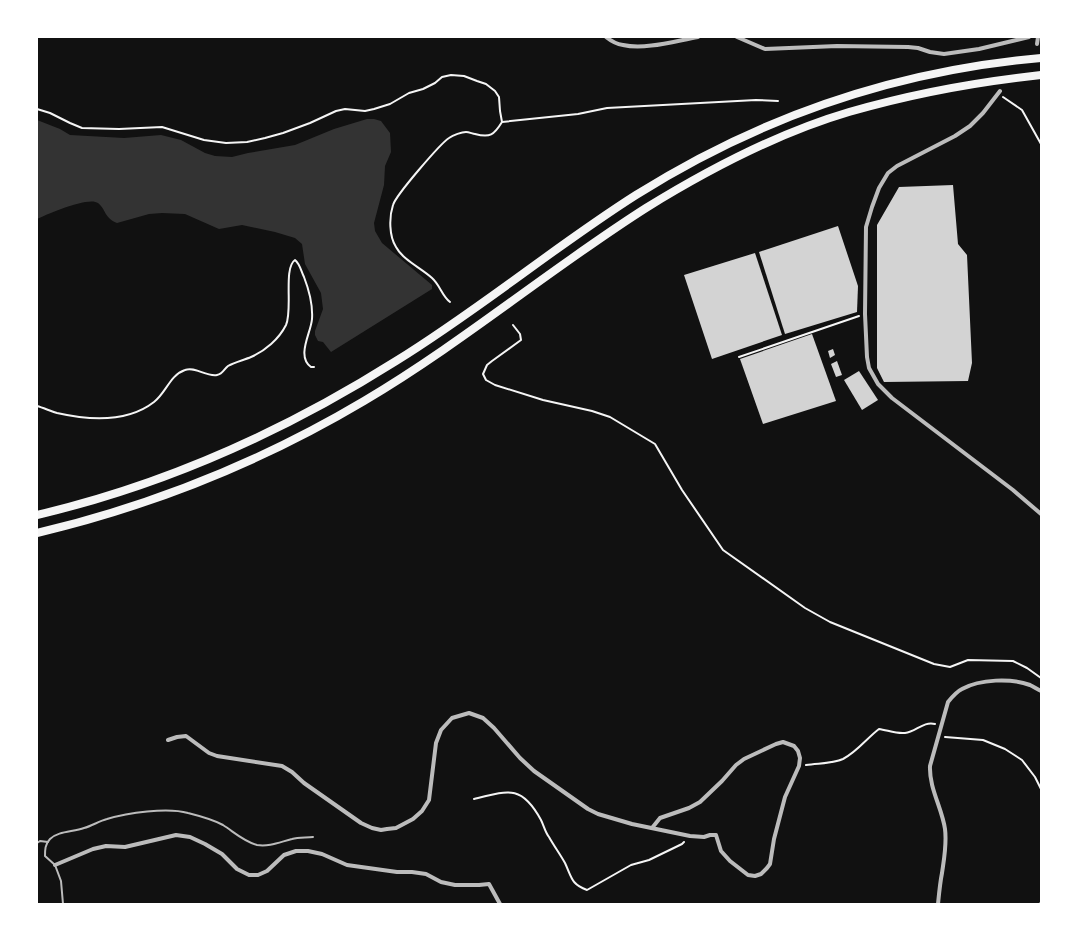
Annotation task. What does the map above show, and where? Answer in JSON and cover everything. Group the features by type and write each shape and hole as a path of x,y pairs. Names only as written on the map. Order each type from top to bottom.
{"highway":[{"path":"37,515 96,500 184,470 244,444 298,418 351,389 399,360 586,228 637,195 687,165 738,139 788,117 839,98 896,82 981,65 1041,58"},
{"path":"37,533 106,514 156,498 252,459 306,433 362,402 409,373 459,340 597,241 647,208 695,179 744,154 794,132 839,116 900,98 955,86 1008,78 1041,75"}],"street":[{"path":"606,37 615,43 633,46 649,46 698,37"},
{"path":"737,37 765,49 837,46 908,47 944,54 979,49 1029,37"},
{"path":"1037,44 1038,37"},
{"path":"999,92 970,126 897,166 888,173 879,188 866,227 866,314 868,368 878,384 892,398 1013,490 1041,514"},
{"path":"938,904 946,847 946,831 935,795 930,774 930,766 946,709 953,696 960,690 971,685 990,681 1018,682 1030,685 1041,691"},
{"path":"168,740 186,736 208,753 217,756 282,766 355,819 372,828 381,830 396,828 413,819 422,811 429,800 436,743 441,730 452,718 470,713 482,718 500,734 520,758 534,771 588,809 598,814 652,828 690,836 704,837 710,834 716,835 721,851 748,874 755,876 761,874 770,864 774,839 785,797 799,766 800,758 798,751 794,746 783,742 744,759 736,765 700,802 689,808 660,818 652,828"},
{"path":"55,865 93,849 106,846 125,847 176,835 190,838 205,844 222,854 237,869 249,875 258,875 267,871 284,855 296,851 308,851 322,854 347,865 396,872 426,874 441,882 455,885 490,884 500,904"}],"lane":[{"path":"63,904 61,881 55,865 45,856 45,846 50,839 60,834 84,828 108,818 142,812 186,812 223,825 245,841 266,846 294,839 313,837"},
{"path":"37,843 40,841 48,842"}],"path":[{"path":"37,109 50,113 82,128 118,129 162,127 204,140 226,143 247,142 265,138 310,123 336,110 344,109 365,111 390,104 409,93 435,84 442,77 451,75 464,76 486,84 495,91 499,97 502,122"},
{"path":"999,92 1022,110 1041,144"},
{"path":"450,302 445,298 439,286 432,278 406,258 396,248 391,230 393,205 398,195 449,138 466,132 484,136 492,135 502,122 578,114 607,108 756,100 778,101"},
{"path":"37,406 57,413 89,418 115,418 124,416 154,402 171,380 178,373 186,369 194,369 216,376 223,373 228,367 252,357 268,348 286,324 290,305 290,267 295,260 300,265 311,303 312,320 305,350 308,365 311,367 314,366"},
{"path":"739,357 866,314"},
{"path":"513,325 520,334 521,340 487,365 483,374 486,380 495,385 544,400 592,411 610,417 655,444 682,490 723,550 805,608 830,622 934,664 950,667 968,660 1013,661 1027,668 1041,678"},
{"path":"799,766 843,760 853,753 879,729 903,733 913,732 924,724 930,723 941,725"},
{"path":"938,737 983,740 1005,749 1022,760 1035,777 1041,789"},
{"path":"474,800 498,793 509,792 526,799 533,808 549,838 560,854 577,887 587,890 632,865 649,860 682,844 690,836"}],"shaded area":[{"path":"367,119 381,121 390,133 391,152 385,166 384,185 374,223 375,231 382,243 432,285 432,289 331,352 323,342 318,341 315,335 323,309 321,293 305,264 302,244 295,238 242,225 219,229 185,214 149,214 117,223 107,216 101,205 93,201 68,206 37,219 37,120 60,129 70,135 124,138 161,135 181,140 205,153 215,156 232,157 295,145 334,129"}],"building":[{"path":"953,185 958,244 967,255 972,363 968,381 884,382 877,368 877,225 899,187"},
{"path":"838,226 858,286 857,312 785,334 759,252"},
{"path":"755,253 782,335 712,359 684,275"},
{"path":"812,334 836,401 763,424 740,359"},
{"path":"833,349 835,355 830,358 828,351"},
{"path":"837,361 842,375 836,377 831,364"},
{"path":"859,371 878,400 862,410 844,380"}]}
